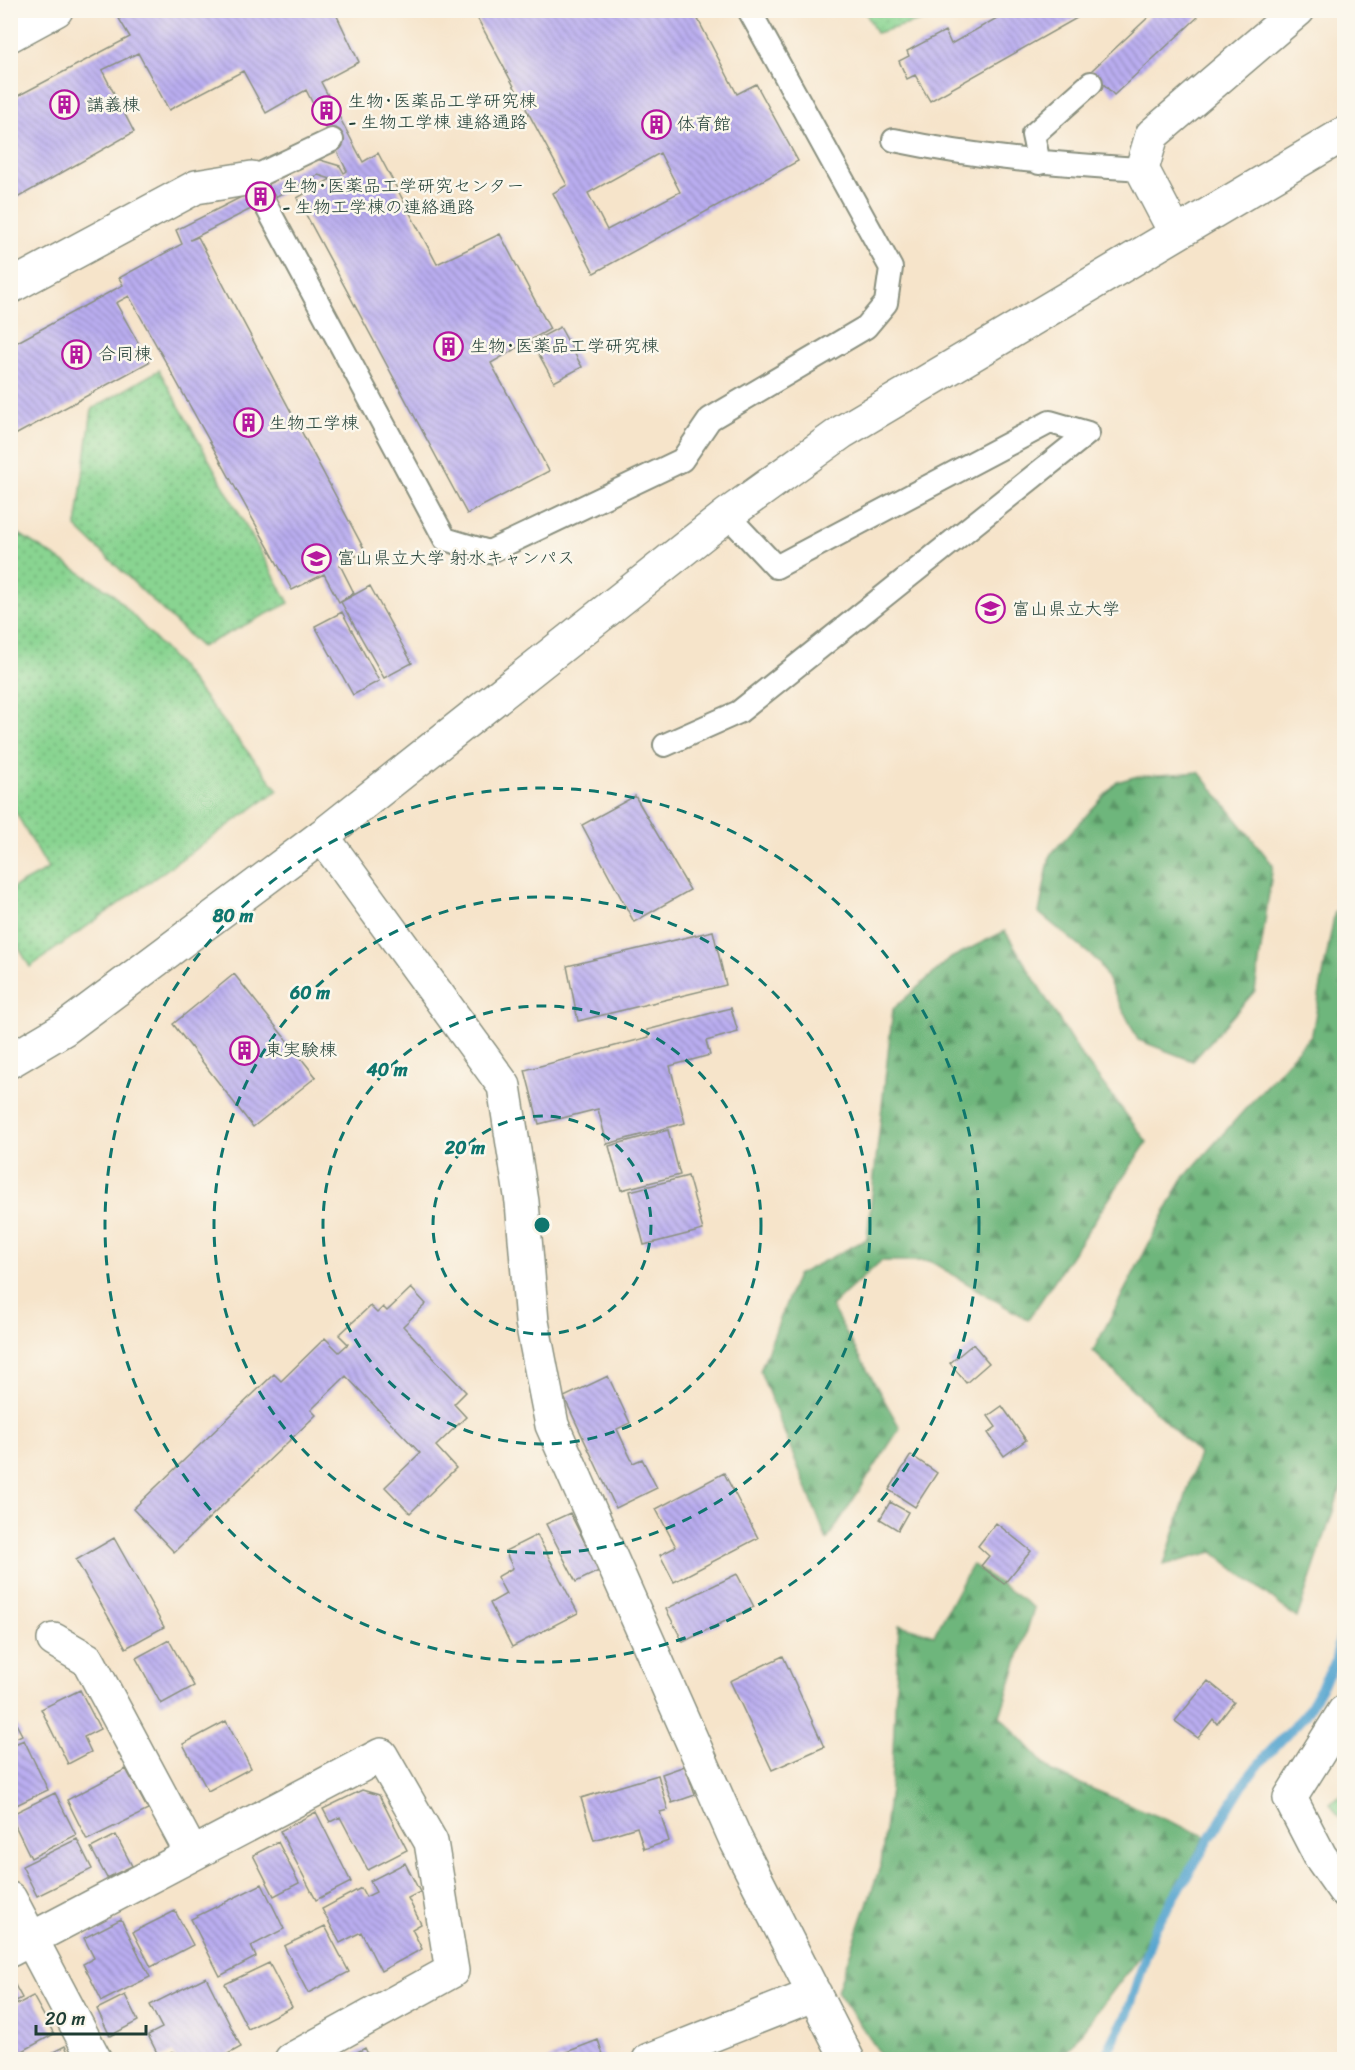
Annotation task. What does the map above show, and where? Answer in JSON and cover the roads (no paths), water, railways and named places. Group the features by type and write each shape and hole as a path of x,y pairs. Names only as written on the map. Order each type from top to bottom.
{"street":[{"path":"10,35 56,10"},
{"path":"1175,232 1142,169 1152,135 1298,10"},
{"path":"10,1061 64,1029 322,836 727,515 842,432 1175,232 1344,134"},
{"path":"10,287 196,187 258,190"},
{"path":"322,836 504,1086 522,1202 532,1322 552,1425 735,1838 848,2060"},
{"path":"54,1640 88,1660 192,1854"},
{"path":"1344,1712 1290,1798 1320,1856 1344,1890"},
{"path":"21,1944 381,1755 431,1842 453,1971 291,2060"},
{"path":"10,1899 21,1944 95,2060"},
{"path":"649,2060 815,1994"}],"lane":[{"path":"332,140 258,190 445,539 489,552 682,460 710,419 866,327 886,303 891,268 749,10"},
{"path":"1039,163 1033,135 1091,83"},
{"path":"894,140 957,154 1039,163 1142,169"},
{"path":"665,745 739,712 1088,433 1050,422 776,567 727,515"}],"waterway":[{"path":"1103,2060 1128,2012 1154,1930 1243,1784 1305,1715 1335,1663 1344,1620"}],"place":[{"name":"講義棟","path":"65,105"},
{"name":"生物･医薬品工学研究棟 - 生物工学棟 連絡通路","path":"327,111"},
{"name":"体育館","path":"656,124"},
{"name":"生物･医薬品工学研究センター - 生物工学棟の連絡通路","path":"261,196"},
{"name":"生物･医薬品工学研究棟","path":"449,346"},
{"name":"合同棟","path":"77,354"},
{"name":"生物工学棟","path":"248,423"},
{"name":"富山県立大学 射水キャンパス","path":"316,558"},
{"name":"富山県立大学","path":"991,609"},
{"name":"東実験棟","path":"244,1050"}]}
